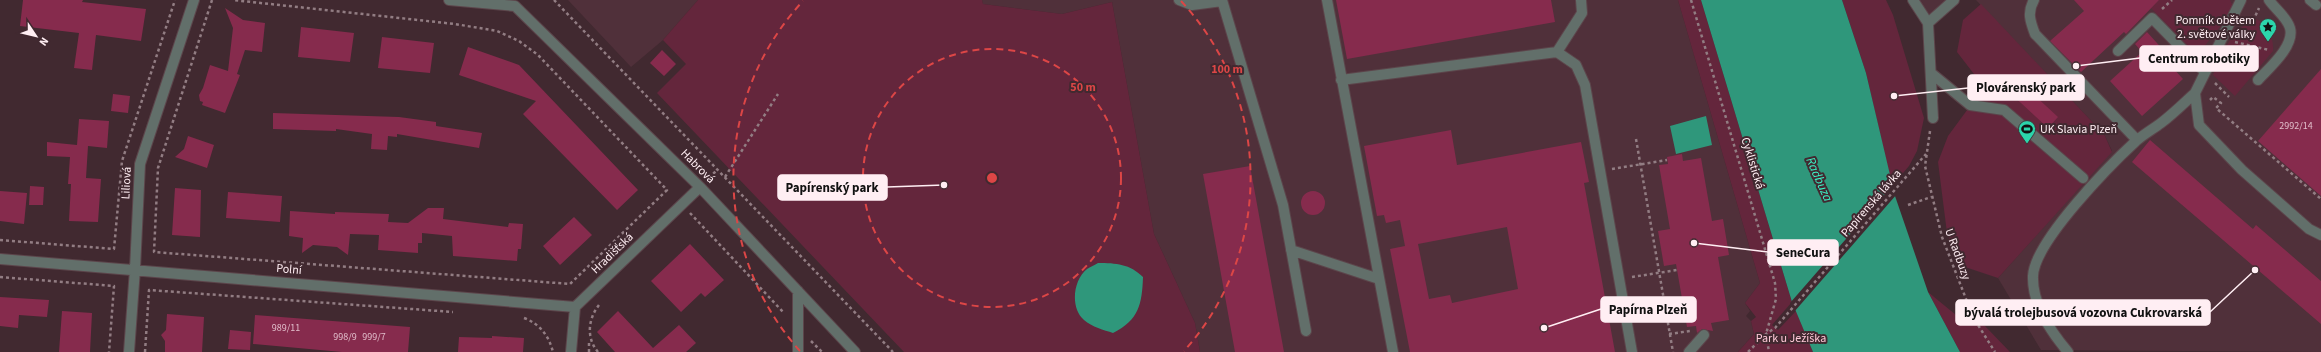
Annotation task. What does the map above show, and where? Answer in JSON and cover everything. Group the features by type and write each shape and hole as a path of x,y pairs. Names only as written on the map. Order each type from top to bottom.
{"street":[{"name":"Liliová","path":"128,352 135,269 140,164 194,0"},
{"path":"449,0 516,3"},
{"path":"1179,0 1192,5 1222,0 1283,205 1306,331"},
{"path":"1327,0 1393,352"},
{"path":"1557,52 1582,13 1581,0"},
{"path":"1913,0 1928,22 1933,118"},
{"path":"1928,22 1954,0"},
{"path":"2034,0 2030,8 2029,19 2034,34 2137,140"},
{"path":"2068,352 2055,336 2042,312 2034,290 2033,275 2039,256 2065,217 2137,140 2162,122 2195,93 2241,0"},
{"path":"2258,80 2281,53 2290,37 2290,27 2269,0"},
{"name":"Habrová","path":"516,3 700,187 855,352"},
{"path":"2118,51 2152,18 2205,72"},
{"path":"1341,80 1557,52 1576,65 1585,85 1632,352"},
{"path":"1931,73 1970,105 2004,110 2083,178"},
{"path":"2195,93 2199,125 2242,170 2309,229 2321,234"},
{"name":"Hradišťská","path":"575,307 700,187"},
{"path":"1291,250 1379,279"},
{"name":"Polní","path":"0,259 135,269 575,307"},
{"path":"798,291 798,352"},
{"path":"571,352 575,307"},
{"path":"1689,352 1700,332"}],"path":[{"path":"212,0 158,168 154,252 570,284 667,190"},
{"path":"233,0 455,24 497,31 519,41 538,55 822,352"},
{"path":"554,0 893,352"},
{"name":"Cyklistická","path":"1691,0 1775,282 1776,298 1766,334"},
{"path":"2241,26 2246,21 2254,20"},
{"path":"2231,41 2281,53"},
{"path":"2205,72 2229,97"},
{"path":"725,177 778,94"},
{"path":"2206,100 2208,102 2213,97 2221,103 2216,108 2321,199"},
{"name":"U Radbuzy","path":"1933,118 1926,154 1926,177 1931,198 1942,236 1970,310 1995,352"},
{"path":"1636,138 1673,352"},
{"name":"Papírenská lávka","path":"1748,352 1766,334 1775,328 1926,154"},
{"path":"1908,205 1931,198"},
{"path":"686,221 692,216"},
{"path":"0,240 114,249"},
{"path":"1620,279 1677,270"},
{"path":"0,277 114,286 109,352"},
{"path":"145,352 149,290 458,313"},
{"path":"598,352 590,343 590,321 594,312 604,300"},
{"path":"518,317 525,318 542,328 551,343 553,352"},
{"path":"1669,334 1700,332"},
{"path":"1766,334 1769,352"}],"shaded area":[{"path":"568,0 698,0 663,40 631,67"},
{"path":"982,0 1678,0 1760,283 1745,303 1750,311 1746,316 1751,321 1754,334 1738,352 1200,352 1195,323 1154,234 1112,2 1062,14 983,4"},
{"path":"1913,0 1954,0 1928,23"},
{"path":"1976,0 2321,0 2321,352 2041,350 1998,278 2112,151 2105,136 2097,127"}],"green space":[{"path":"698,0 982,0 983,4 1062,14 1112,2 1154,234 1195,323 1200,352 904,352 657,93 686,64 663,40"},
{"name":"Park u Ježíška","path":"1678,0 1701,0 1792,302 1772,325 1778,330 1796,311 1813,352 1738,352 1754,334 1751,321 1756,317 1745,303 1760,283"},
{"path":"1842,0 1886,0 1893,15 1924,118 1917,151 1909,166 1892,186 1866,73"},
{"path":"2159,0 2230,0 2233,7 2227,18 2203,48 2192,50 2151,8"},
{"name":"UK Slavia Plzeň","path":"1981,4 2105,136 2112,152 1998,278 1959,265 1947,233 1938,162 1948,136 1984,87 1957,52 1963,20"},
{"path":"2256,19 2267,28 2271,37 2273,51 2235,96 2213,75 2224,50 2234,35 2241,28"},
{"path":"1928,292 1956,315 1985,326 2010,352 1960,352"}],"water":[{"name":"Radbuza","path":"1701,0 1842,0 1866,73 1895,196 1928,292 1960,352 1813,352 1792,302"},
{"path":"1706,116 1712,145 1676,154 1670,126"},
{"path":"1098,263 1122,265 1133,269 1143,277 1142,295 1134,317 1129,323 1113,333 1091,325 1084,320 1077,309 1075,301 1076,287 1082,274 1087,269"}],"pier":[{"path":"1894,184 1897,194 1794,312 1790,303"}],"building":[{"path":"23,0 83,0 82,2 146,9 141,41 96,35 92,70 74,68 79,33 20,26"},
{"path":"1336,0 1551,0 1555,22 1347,59"},
{"path":"2074,0 2159,0 2126,34 2124,32 2081,72 2050,41 2084,11"},
{"path":"225,8 243,20 265,23 262,52 245,50 237,74 240,75 225,113 202,105 203,102 200,101 199,95 203,88 210,65 228,71 233,28"},
{"path":"301,27 354,33 350,62 298,57"},
{"path":"2147,32 2166,53 2162,56 2183,79 2142,116 2110,81 2142,52 2135,44"},
{"path":"382,37 434,43 430,73 378,68"},
{"path":"468,47 519,65 638,190 617,210 523,114 536,101 459,75"},
{"path":"662,50 676,64 664,76 650,63"},
{"path":"2321,69 2321,196 2258,141"},
{"path":"2018,80 2058,117 2048,128 2008,91"},
{"path":"113,94 130,96 128,113 111,111"},
{"path":"273,113 399,117 436,122 436,126 482,133 479,148 397,134 397,137 388,136 387,150 371,149 372,134 336,129 336,131 273,129"},
{"path":"79,119 109,121 107,148 88,146 86,178 101,179 98,222 69,221 71,184 68,184 70,157 47,156 47,142 77,145"},
{"path":"1451,130 1457,165 1581,142 1589,182 1584,183 1615,352 1410,352 1390,249 1405,246 1400,220 1386,223 1384,215 1377,216 1364,146","holes":["1507,227 1518,289 1452,303 1450,295 1429,299 1418,244"]},
{"path":"188,136 214,145 207,168 175,157 184,149"},
{"path":"2150,140 2253,229 2256,225 2321,281 2321,324 2132,162"},
{"path":"1682,154 1683,161 1701,158 1712,221 1723,219 1729,255 1718,257 1729,320 1711,323 1713,331 1702,329 1697,333 1696,326 1687,327 1676,264 1664,266 1658,231 1670,229 1659,165 1668,164 1667,157"},
{"path":"1250,166 1284,352 1235,352 1203,174"},
{"path":"30,186 44,187 43,205 29,205"},
{"path":"175,188 201,190 200,237 172,235"},
{"path":"0,191 27,193 24,224 0,221"},
{"path":"1313,191 1322,194 1325,203 1322,212 1313,215 1304,212 1301,203 1304,194"},
{"path":"228,192 282,196 280,222 226,218"},
{"path":"428,208 444,208 443,219 508,227 509,223 523,224 521,249 518,249 517,261 453,256 452,236 422,233 422,243 418,243 418,253 378,250 379,235 350,234 348,255 337,247 313,245 302,253 303,238 289,236 290,211 335,214 335,212 389,214 388,222 408,223"},
{"path":"574,217 592,235 560,265 543,246"},
{"path":"690,244 724,280 705,297 701,293 681,312 651,281"},
{"path":"0,297 49,300 47,317 19,315 18,328 0,326"},
{"path":"62,311 92,313 90,352 59,352"},
{"path":"618,311 653,348 679,325 696,343 686,352 615,352 597,332"},
{"path":"167,314 204,317 202,352 165,352 165,341 161,335 166,330"},
{"path":"255,315 410,327 408,352 342,352 253,344"},
{"path":"230,330 251,332 250,350 228,349"},
{"path":"492,336 524,338 523,352 458,352 459,337 492,338"}],"place":[{"name":"Pomník obětem 2. světové války","path":"2268,42"},
{"name":"Centrum robotiky","path":"2076,66"},
{"name":"Plovárenský park","path":"1894,96"},
{"name":"UK Slavia Plzeň","path":"2027,144"},
{"name":"Papírenský park","path":"944,185"},
{"name":"SeneCura","path":"1694,243"},
{"name":"bývalá trolejbusová vozovna Cukrovarská","path":"2255,270"},
{"name":"Papírna Plzeň","path":"1544,328"}]}
